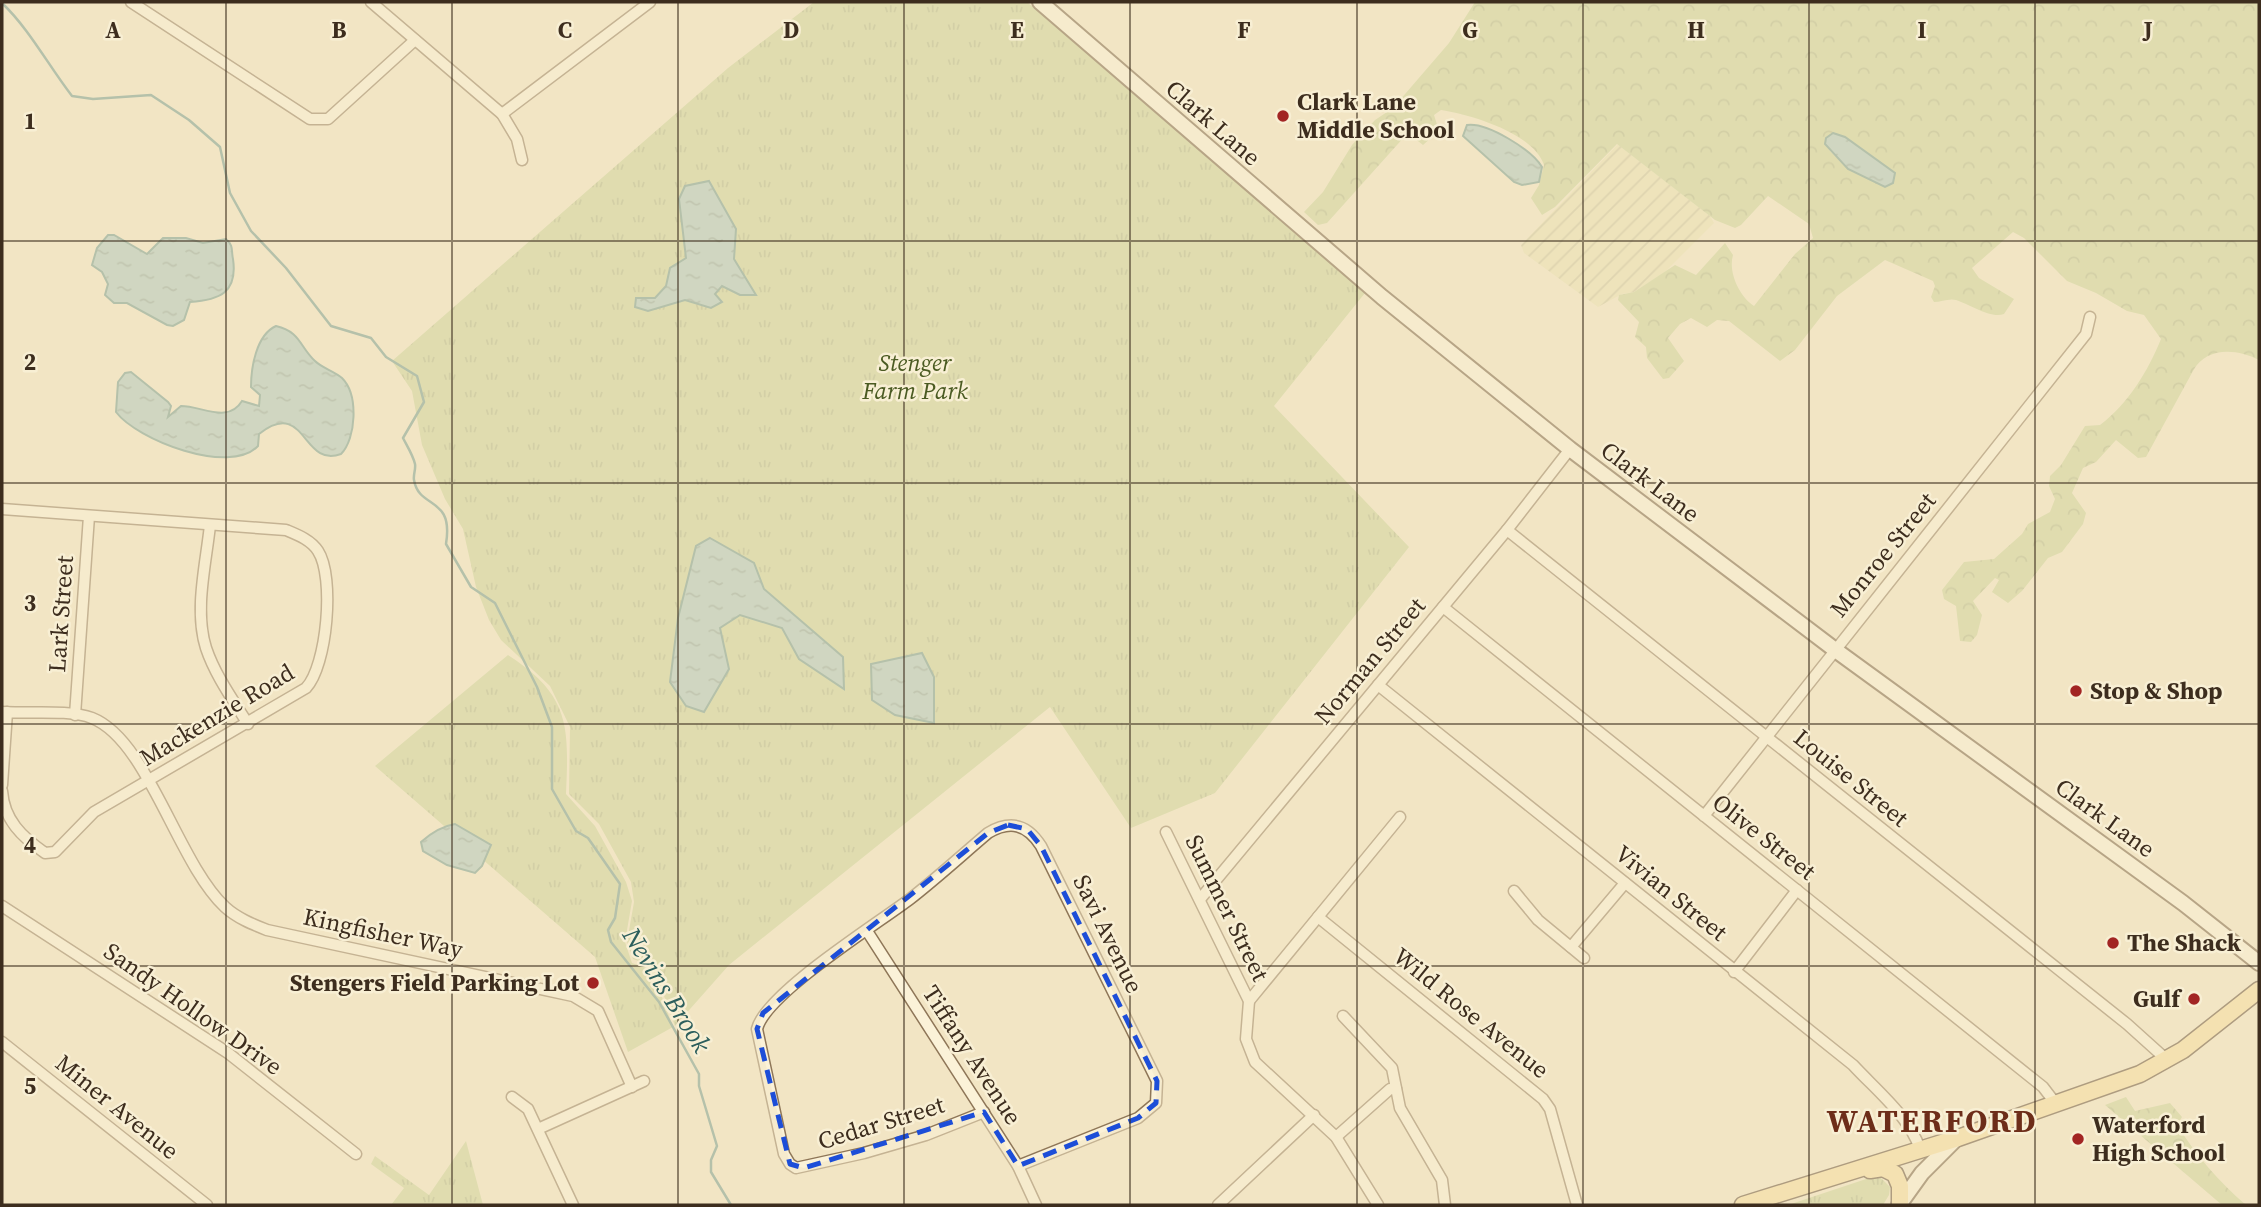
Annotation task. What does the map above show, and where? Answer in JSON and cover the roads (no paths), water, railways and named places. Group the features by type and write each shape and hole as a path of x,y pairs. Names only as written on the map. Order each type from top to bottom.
{"main road":[{"name":"Clark Lane","path":"1040,2 1382,297 1570,449 1834,649 2183,903 2259,963"},
{"path":"1743,1205 1958,1138 2140,1074 2167,1060 2259,990"},
{"path":"1899,1204 1930,1163 1958,1138"},
{"path":"1847,1171 1883,1168 1892,1171 1900,1186 1899,1204"}],"street":[{"path":"131,2 310,118 321,121 328,119 415,40"},
{"path":"371,2 502,114 517,139 522,160"},
{"path":"502,114 650,2"},
{"name":"Monroe Street","path":"1703,816 2086,334 2090,317"},
{"name":"Norman Street","path":"1201,898 1507,530 1570,449"},
{"name":"Mackenzie Road","path":"2,509 286,530 317,549 327,572 320,666 315,679 306,688 94,812 55,852 45,853 8,817 2,791"},
{"name":"Lark Street","path":"75,715 89,516"},
{"path":"210,525 201,606 202,628 215,668 248,724"},
{"name":"Louise Street","path":"1507,530 2127,1024 2167,1060"},
{"name":"Olive Street","path":"1443,607 2043,1087 2056,1104"},
{"name":"Vivian Street","path":"1378,685 1853,1065 1896,1111 1915,1135 1920,1149"},
{"path":"2,785 5,712"},
{"name":"Kingfisher Way","path":"5,712 89,716 111,729 130,750 207,887 226,908 245,921 267,930 573,996 598,1011 632,1087"},
{"path":"1249,1001 1400,817"},
{"name":"Savi Avenue","path":"867,931 1000,826 1018,825 1027,829 1041,846 1157,1081 1158,1093 1156,1103 1138,1118 1018,1166"},
{"name":"Summer Street","path":"1166,832 1201,898 1249,1001 1246,1039 1255,1062 1336,1137 1378,1205"},
{"path":"1571,947 1625,883"},
{"path":"1734,972 1797,890"},
{"path":"1514,891 1525,908 1584,958"},
{"name":"Sandy Hollow Drive","path":"2,906 228,1053 356,1154"},
{"name":"Wild Rose Avenue","path":"1318,916 1543,1099 1550,1109 1577,1205"},
{"name":"Cedar Street","path":"867,931 795,984 769,1007 759,1020 757,1029 783,1154 790,1164 804,1168 926,1135 984,1112"},
{"name":"Tiffany Avenue","path":"867,931 1018,1166 1036,1205"},
{"path":"1343,1016 1392,1068 1404,1116 1428,1151 1442,1180 1445,1205"},
{"name":"Miner Avenue","path":"2,1042 207,1205"},
{"path":"538,1129 644,1081"},
{"path":"1336,1137 1390,1089 1396,1089"},
{"path":"512,1097 528,1109 573,1205"},
{"path":"1218,1205 1314,1115"}],"water":[{"path":"1467,125 1497,132 1529,153 1542,167 1539,182 1522,185 1514,182 1463,136"},
{"path":"1833,133 1845,137 1895,173 1893,183 1885,187 1848,169 1825,144 1826,138"},
{"path":"709,181 736,229 734,259 756,295 740,295 722,286 715,294 722,302 711,308 685,300 648,311 635,307 636,298 655,298 666,286 670,268 686,258 679,199 685,186"},
{"path":"108,235 114,235 147,254 163,238 186,238 203,243 226,239 232,248 232,280 229,287 218,296 190,302 184,320 173,326 167,325 127,303 114,303 105,295 108,284 102,272 92,265 97,248"},
{"path":"276,326 295,336 315,361 342,378 347,386 354,417 350,438 341,454 328,456 318,452 295,428 286,424 274,425 259,434 258,446 245,454 206,456 163,443 127,423 116,412 118,382 125,373 131,372 168,402 171,406 168,417 181,406 222,413 236,408 242,401 259,406 260,395 251,387 252,371 259,344 269,330"},
{"path":"710,538 754,563 764,589 843,657 844,689 799,659 782,628 740,615 720,628 729,669 704,712 686,706 670,682 678,618 696,546"},
{"path":"922,653 934,677 934,723 895,715 872,700 871,664"},
{"path":"455,824 491,845 482,866 475,873 447,865 423,851 421,842 442,828"}],"waterway":[{"name":"Nevins Brook","path":"2,3 30,36 72,96 93,99 151,95 189,120 220,147 230,193 251,231 286,268 331,326 371,338 386,357 417,376 424,402 403,438 414,461 417,489 441,510 447,528 446,544 471,587 495,603 537,687 552,727 552,789 576,831 588,838 620,884 615,918 608,930 611,942 659,1002 699,1074 699,1086 717,1146 711,1160 711,1172 731,1205"}],"place":[{"name":"Clark Lane Middle School","path":"1283,116"},
{"name":"Stop & Shop","path":"2076,691"},
{"name":"The Shack","path":"2113,943"},
{"name":"Stengers Field Parking Lot","path":"593,983"},
{"name":"Gulf","path":"2194,999"},
{"name":"Waterford High School","path":"2078,1139"}],"district":[{"name":"WATERFORD","path":"1932,1121"}],"park label":[{"name":"Stenger Farm Park","path":"915,377"}]}
